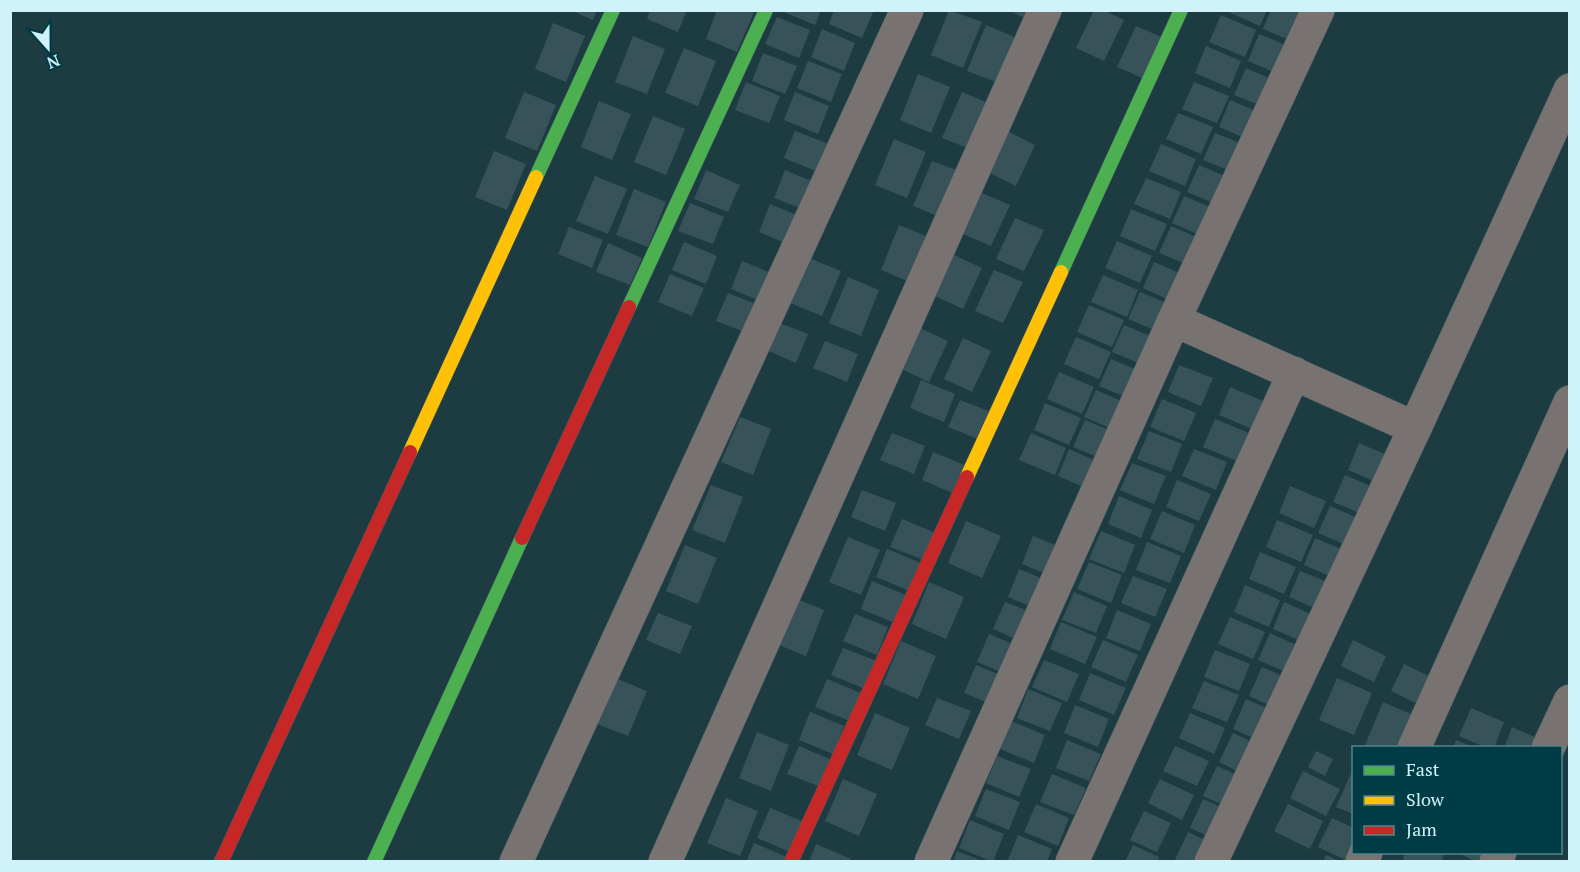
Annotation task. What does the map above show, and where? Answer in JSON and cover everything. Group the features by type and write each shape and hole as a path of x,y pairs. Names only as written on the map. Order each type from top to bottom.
{"street":[{"path":"222,861 613,10"},
{"path":"374,861 766,10"},
{"path":"516,861 907,10"},
{"path":"665,861 1045,10"},
{"path":"791,861 1181,10"},
{"path":"931,861 1174,320 1318,10"},
{"path":"1210,861 1415,428 1569,90"},
{"path":"1174,320 1415,428"},
{"path":"1072,861 1294,373"},
{"path":"1414,746 1569,402"},
{"path":"1548,746 1569,700"}],"building":[{"path":"570,10 597,10 593,20"},
{"path":"650,10 687,10 678,32 647,19"},
{"path":"717,10 755,10 737,52 706,39"},
{"path":"779,10 821,10 815,25"},
{"path":"834,10 874,10 862,38 829,24"},
{"path":"949,10 982,22 963,68 931,55"},
{"path":"1007,10 1034,10 1030,20"},
{"path":"1094,10 1103,10 1124,20 1104,61 1076,48"},
{"path":"1224,10 1267,10 1260,26"},
{"path":"1271,10 1294,10 1310,17 1299,44 1263,29"},
{"path":"1221,15 1256,30 1245,57 1209,42"},
{"path":"777,17 810,30 799,58 765,44"},
{"path":"553,23 585,36 566,82 535,69"},
{"path":"986,25 1017,38 999,83 967,71"},
{"path":"1136,26 1164,38 1145,79 1117,67"},
{"path":"822,29 855,43 844,71 811,57"},
{"path":"1259,34 1295,49 1283,76 1248,61"},
{"path":"633,36 665,49 647,94 615,82"},
{"path":"1206,46 1241,61 1230,88 1195,73"},
{"path":"684,48 716,61 698,106 665,93"},
{"path":"763,53 797,66 785,94 752,81"},
{"path":"808,61 842,74 831,102 797,88"},
{"path":"1246,68 1281,83 1269,109 1234,95"},
{"path":"918,74 950,87 931,133 900,120"},
{"path":"746,82 780,96 769,123 735,110"},
{"path":"1194,82 1229,96 1217,123 1182,109"},
{"path":"524,92 556,105 537,151 505,138"},
{"path":"795,92 829,106 818,134 784,120"},
{"path":"962,92 993,105 975,151 942,138"},
{"path":"1230,100 1266,115 1254,142 1219,127"},
{"path":"599,101 631,114 612,160 581,147"},
{"path":"1178,113 1213,127 1201,154 1166,139"},
{"path":"653,116 685,129 666,175 634,162"},
{"path":"795,131 829,144 818,172 784,158"},
{"path":"1007,131 1035,145 1016,186 988,172"},
{"path":"1215,133 1250,147 1238,174 1203,160"},
{"path":"894,139 926,152 907,198 875,185"},
{"path":"1161,144 1196,159 1185,186 1149,171"},
{"path":"494,151 526,164 507,210 475,197"},
{"path":"932,161 964,173 945,219 913,206"},
{"path":"1199,165 1234,180 1223,207 1187,192"},
{"path":"706,170 740,185 728,212 694,199"},
{"path":"785,170 819,184 808,211 774,198"},
{"path":"595,176 627,189 608,234 576,221"},
{"path":"1146,178 1181,192 1170,219 1134,204"},
{"path":"634,189 666,202 648,247 616,235"},
{"path":"982,193 1010,205 991,246 963,234"},
{"path":"1184,196 1219,211 1207,238 1172,223"},
{"path":"690,203 724,217 713,244 678,231"},
{"path":"770,204 804,218 792,246 759,232"},
{"path":"1131,209 1167,224 1155,251 1120,236"},
{"path":"1015,218 1044,230 1024,271 996,259"},
{"path":"899,225 931,238 912,283 881,270"},
{"path":"1171,226 1206,241 1195,268 1159,253"},
{"path":"569,227 603,240 592,268 558,254"},
{"path":"1117,241 1152,256 1140,283 1105,268"},
{"path":"684,242 717,256 706,284 672,270"},
{"path":"608,243 642,258 630,285 596,272"},
{"path":"954,255 982,268 963,309 935,296"},
{"path":"809,258 841,271 822,316 790,303"},
{"path":"742,261 776,275 765,303 731,289"},
{"path":"1154,262 1189,277 1178,304 1143,288"},
{"path":"994,270 1023,282 1003,323 975,311"},
{"path":"670,274 704,288 692,316 658,302"},
{"path":"1103,275 1138,290 1127,317 1091,302"},
{"path":"848,277 879,290 861,336 829,323"},
{"path":"1140,292 1176,307 1164,334 1128,319"},
{"path":"728,293 761,306 750,334 716,321"},
{"path":"1089,305 1124,320 1112,347 1077,332"},
{"path":"774,321 808,334 796,363 762,348"},
{"path":"1124,325 1160,340 1148,367 1112,352"},
{"path":"920,328 948,341 929,382 901,369"},
{"path":"1076,337 1111,352 1099,379 1064,364"},
{"path":"963,338 991,351 972,392 944,379"},
{"path":"825,341 858,354 847,382 813,368"},
{"path":"1111,359 1146,374 1135,401 1099,386"},
{"path":"1179,365 1213,378 1201,406 1168,392"},
{"path":"1059,372 1094,387 1082,414 1047,399"},
{"path":"921,380 955,394 944,422 910,408"},
{"path":"1230,387 1263,401 1252,429 1219,415"},
{"path":"1096,390 1131,405 1119,432 1084,417"},
{"path":"1162,399 1196,413 1184,441 1150,427"},
{"path":"960,400 994,413 983,441 948,427"},
{"path":"1045,403 1081,418 1069,445 1034,430"},
{"path":"740,417 771,429 753,475 721,462"},
{"path":"1215,419 1249,433 1237,461 1203,447"},
{"path":"1085,420 1121,435 1109,462 1073,447"},
{"path":"1149,431 1182,444 1171,472 1137,459"},
{"path":"892,433 925,446 914,474 880,460"},
{"path":"1031,433 1066,448 1055,475 1019,460"},
{"path":"1359,443 1394,458 1383,485 1348,470"},
{"path":"1069,449 1105,465 1093,491 1058,476"},
{"path":"1194,449 1227,462 1216,490 1182,476"},
{"path":"933,452 967,466 955,494 922,480"},
{"path":"1132,463 1166,476 1154,504 1120,490"},
{"path":"1345,475 1380,490 1369,517 1333,502"},
{"path":"1177,480 1211,494 1199,521 1166,507"},
{"path":"711,485 743,497 725,543 692,530"},
{"path":"1290,486 1326,501 1314,528 1279,513"},
{"path":"862,490 896,503 885,531 851,517"},
{"path":"1119,496 1152,510 1141,538 1108,524"},
{"path":"1330,506 1365,521 1353,548 1318,533"},
{"path":"1162,511 1195,525 1184,553 1150,539"},
{"path":"902,519 936,533 924,560 890,547"},
{"path":"1277,520 1313,535 1301,562 1266,547"},
{"path":"966,521 1001,536 982,578 948,563"},
{"path":"1101,531 1135,545 1124,573 1089,559"},
{"path":"1033,536 1067,550 1056,578 1022,564"},
{"path":"848,537 880,550 861,595 829,582"},
{"path":"1315,538 1351,553 1339,580 1304,565"},
{"path":"1147,542 1181,556 1170,583 1136,570"},
{"path":"685,545 717,558 698,604 666,591"},
{"path":"887,549 921,563 910,591 876,577"},
{"path":"1260,552 1296,567 1284,594 1249,579"},
{"path":"1089,562 1122,575 1111,603 1077,589"},
{"path":"1019,569 1053,583 1041,611 1008,597"},
{"path":"1300,571 1336,585 1324,612 1289,597"},
{"path":"1133,576 1167,589 1155,617 1121,603"},
{"path":"872,581 906,595 895,623 861,609"},
{"path":"929,582 964,597 946,639 912,624"},
{"path":"1245,585 1280,600 1269,627 1234,612"},
{"path":"1074,592 1107,606 1096,633 1062,620"},
{"path":"792,597 824,610 806,656 774,643"},
{"path":"1005,602 1038,615 1027,644 993,629"},
{"path":"1284,602 1320,618 1308,644 1273,629"},
{"path":"1117,610 1151,624 1140,651 1106,638"},
{"path":"658,613 692,626 680,654 646,640"},
{"path":"855,614 888,627 877,655 843,641"},
{"path":"1230,617 1265,632 1253,659 1218,644"},
{"path":"1061,622 1097,637 1085,664 1050,649"},
{"path":"1270,633 1305,649 1293,675 1258,660"},
{"path":"989,634 1022,648 1011,676 977,662"},
{"path":"1103,640 1138,655 1126,682 1091,667"},
{"path":"1353,640 1386,656 1374,682 1341,666"},
{"path":"901,641 936,656 918,699 883,684"},
{"path":"843,648 877,661 865,689 831,675"},
{"path":"1215,650 1250,664 1239,691 1204,677"},
{"path":"1044,660 1079,674 1067,702 1032,687"},
{"path":"1404,664 1437,680 1424,707 1391,691"},
{"path":"976,665 1010,679 998,707 964,693"},
{"path":"1262,667 1289,679 1275,708 1249,696"},
{"path":"1090,673 1126,688 1114,715 1079,700"},
{"path":"615,678 647,691 628,736 597,724"},
{"path":"1337,678 1372,693 1354,735 1319,720"},
{"path":"827,679 861,693 850,721 815,707"},
{"path":"1204,681 1239,695 1227,722 1192,708"},
{"path":"1028,689 1062,703 1050,731 1017,718"},
{"path":"937,698 971,711 959,739 925,725"},
{"path":"1246,699 1273,711 1260,741 1233,729"},
{"path":"1383,702 1418,717 1406,746 1365,745"},
{"path":"1075,705 1109,719 1098,747 1064,733"},
{"path":"1471,708 1504,722 1495,746 1482,746 1459,736"},
{"path":"810,712 844,726 833,754 799,740"},
{"path":"875,713 910,728 892,770 857,755"},
{"path":"1190,713 1225,728 1214,754 1179,738"},
{"path":"1011,721 1045,735 1034,763 1000,749"},
{"path":"1512,727 1546,742 1545,746 1505,746"},
{"path":"757,732 789,745 771,791 739,778"},
{"path":"1233,733 1259,745 1246,775 1219,762"},
{"path":"1067,740 1101,754 1089,781 1056,768"},
{"path":"1456,740 1471,746 1454,746"},
{"path":"799,746 832,760 821,787 787,774"},
{"path":"1175,746 1209,761 1197,786 1163,771"},
{"path":"1316,751 1333,759 1325,776 1308,767"},
{"path":"997,756 1031,769 1019,797 986,783"},
{"path":"1217,766 1244,778 1230,808 1203,796"},
{"path":"1303,771 1340,789 1326,816 1290,798"},
{"path":"1352,771 1352,813 1336,807"},
{"path":"1052,774 1086,788 1074,815 1040,802"},
{"path":"843,779 877,794 859,836 825,821"},
{"path":"1160,779 1194,795 1182,820 1148,803"},
{"path":"986,789 1020,802 1009,830 975,816"},
{"path":"726,798 758,811 740,856 707,843"},
{"path":"1203,799 1230,811 1216,840 1190,828"},
{"path":"1036,804 1069,818 1058,846 1024,832"},
{"path":"1288,804 1323,821 1310,849 1274,831"},
{"path":"770,808 804,822 790,852 757,838"},
{"path":"1144,811 1171,823 1157,852 1130,840"},
{"path":"1332,818 1352,827 1353,854 1350,862 1318,847"},
{"path":"970,820 1004,834 993,862 959,848"},
{"path":"1188,832 1214,844 1206,862 1174,862"},
{"path":"1018,835 1052,849 1047,862 1007,862"},
{"path":"754,843 787,857 786,862 746,862"},
{"path":"816,844 851,859 850,862 809,862"},
{"path":"1133,845 1159,857 1157,862 1125,862"},
{"path":"957,851 983,861 983,862 953,862"},
{"path":"1404,854 1444,854 1441,862 1402,862"},
{"path":"1460,854 1495,854 1492,862 1477,862"},
{"path":"1326,855 1342,862 1323,862"}],"traffic: fast":[{"path":"536,177 613,10"},
{"path":"629,307 766,10"},
{"path":"1061,272 1181,10"},
{"path":"374,862 522,538"}],"traffic: slow":[{"path":"410,452 536,177"},
{"path":"967,477 1061,272"}],"traffic: jam":[{"path":"522,538 629,307"},
{"path":"221,862 410,452"},
{"path":"791,862 967,477"}]}
